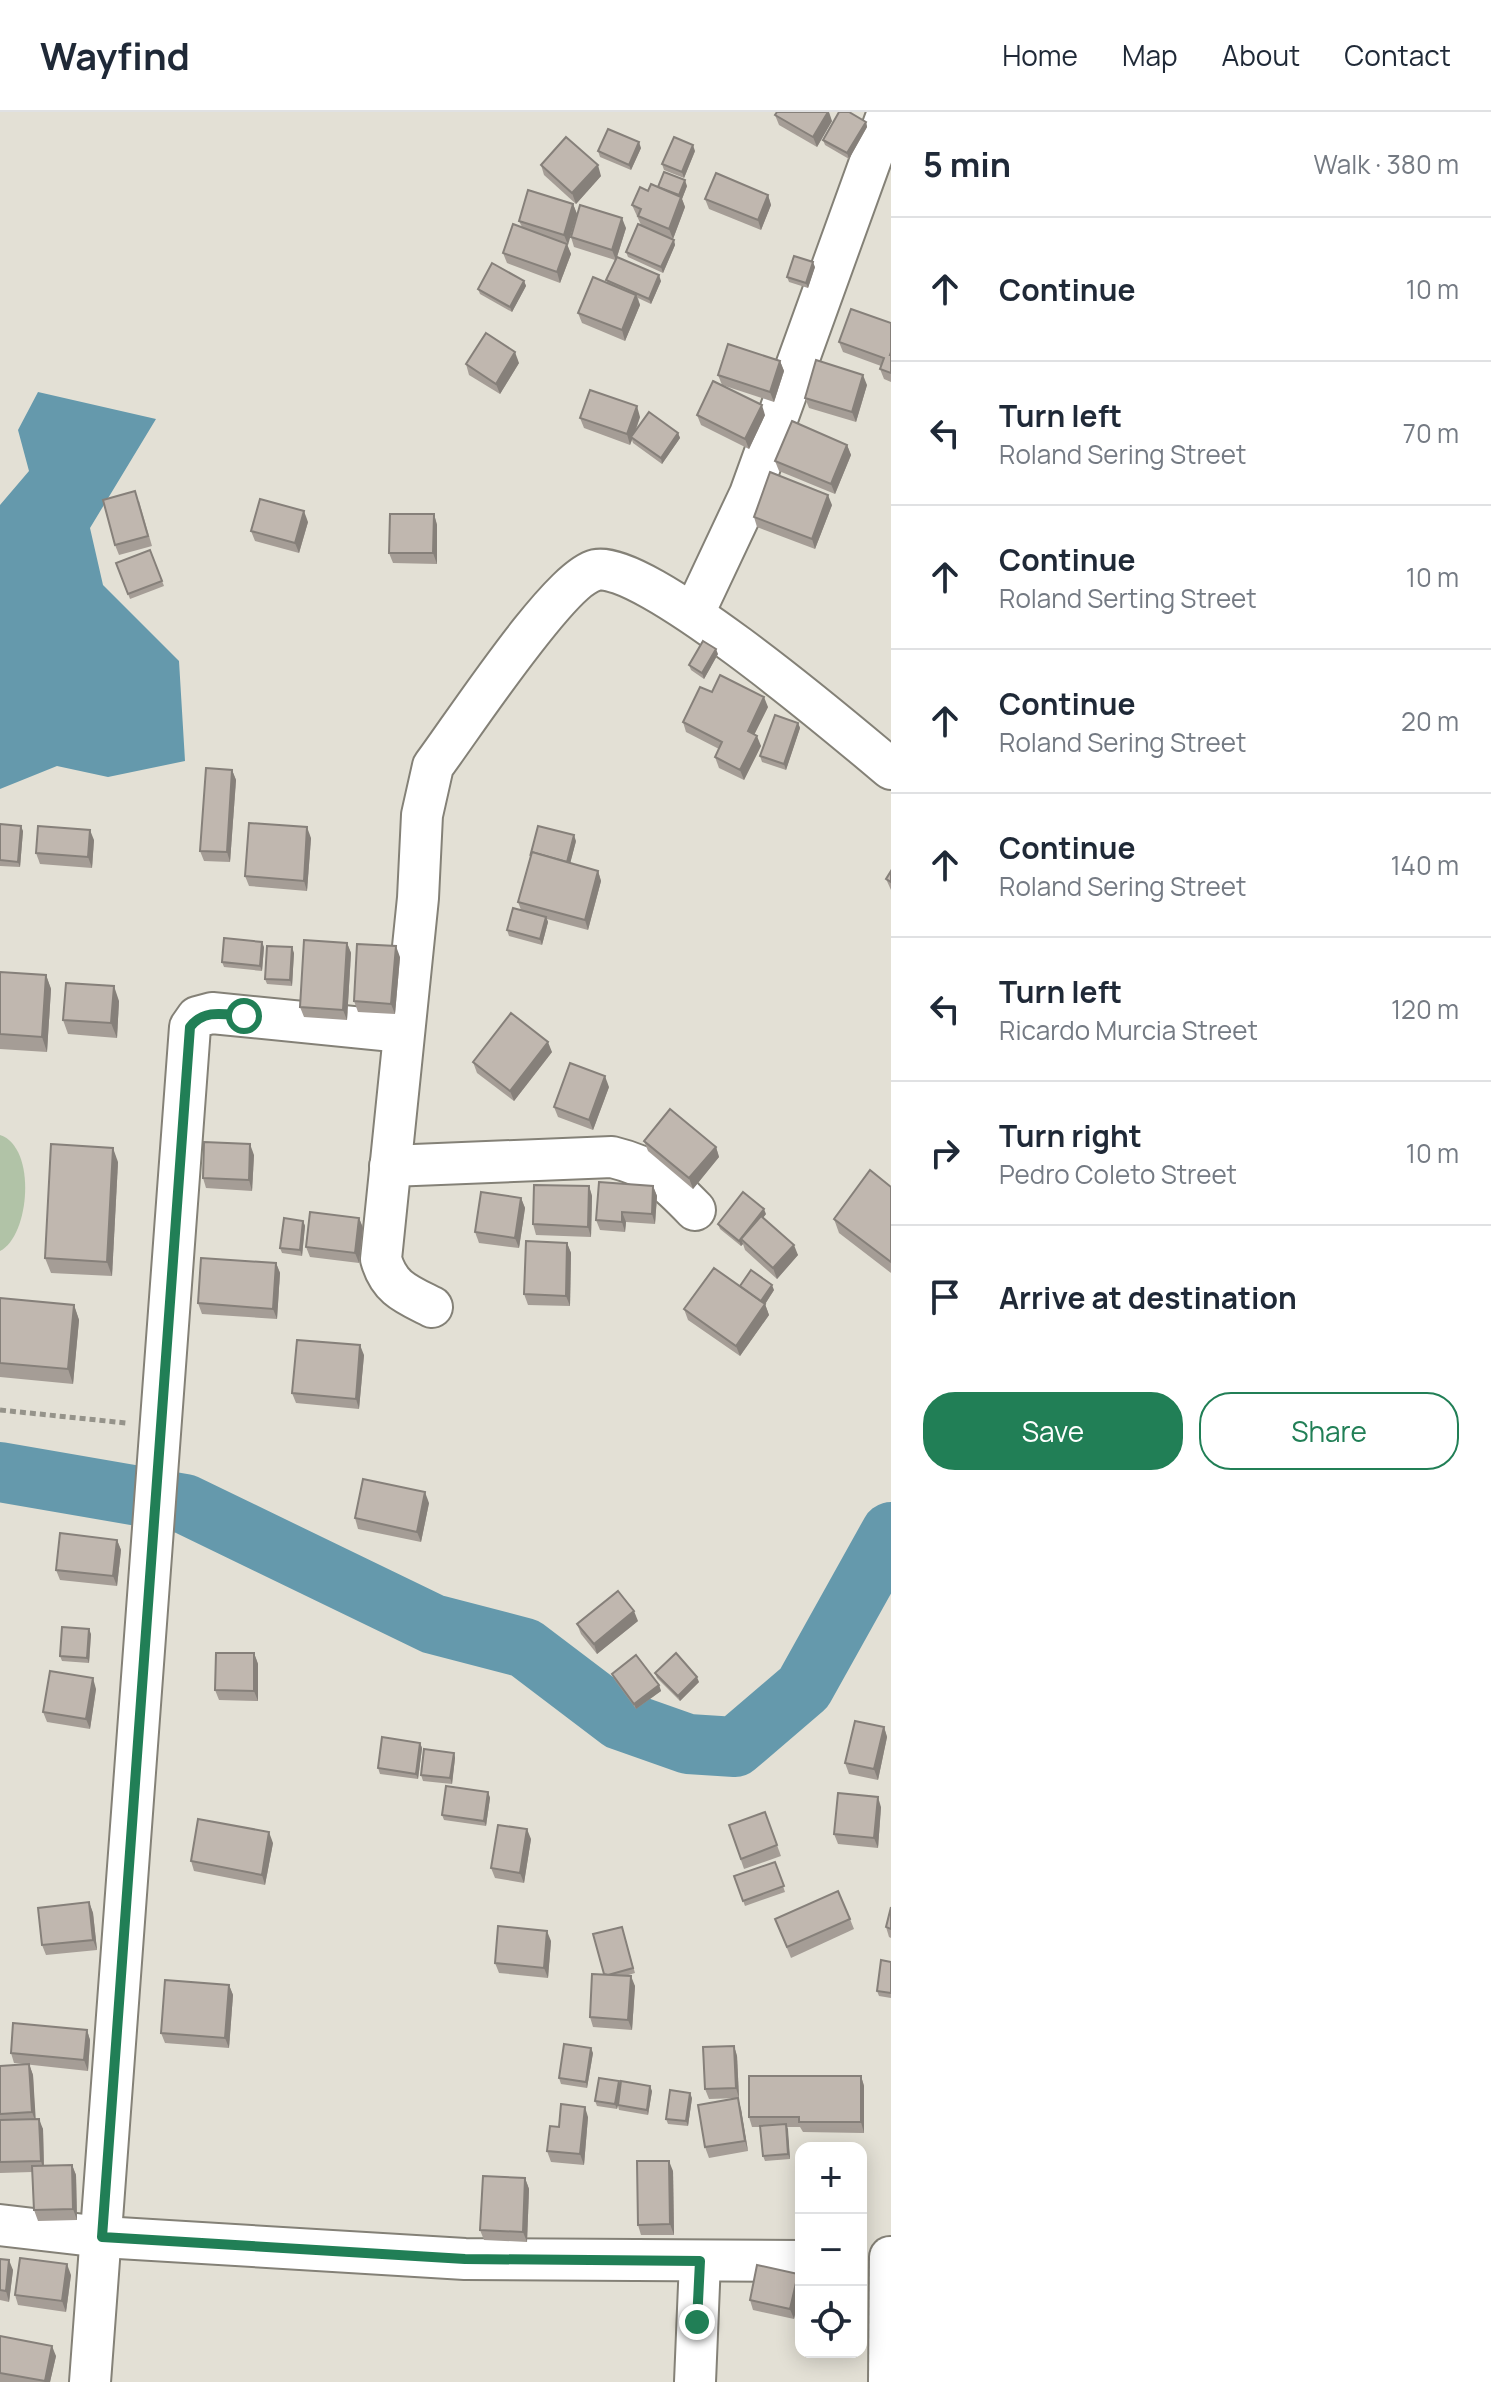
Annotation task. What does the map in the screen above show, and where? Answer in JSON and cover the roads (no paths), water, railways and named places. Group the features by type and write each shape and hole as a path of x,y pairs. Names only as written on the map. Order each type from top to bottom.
{"street":[{"path":"694,613 750,494 888,112"},
{"path":"432,1307 397,1290 386,1278 381,1259 418,898 424,802 433,766 561,593 595,570 613,570 694,613 891,769"},
{"path":"90,2382 190,1027 197,1017 212,1013 403,1032"},
{"path":"390,1166 612,1157 643,1165 666,1179 695,1210"},
{"path":"0,2225 102,2237 465,2259 795,2261"},
{"path":"867,2258 891,2257 889,2382"},
{"path":"695,2382 700,2261"}],"water":[{"path":"38,392 156,419 90,528 103,585 179,661 185,761 108,777 57,766 0,789 0,505 29,471 18,430"}],"waterway":[{"path":"0,1472 185,1504 433,1624 525,1648 620,1720 688,1744 735,1747 804,1688 891,1532"}]}
